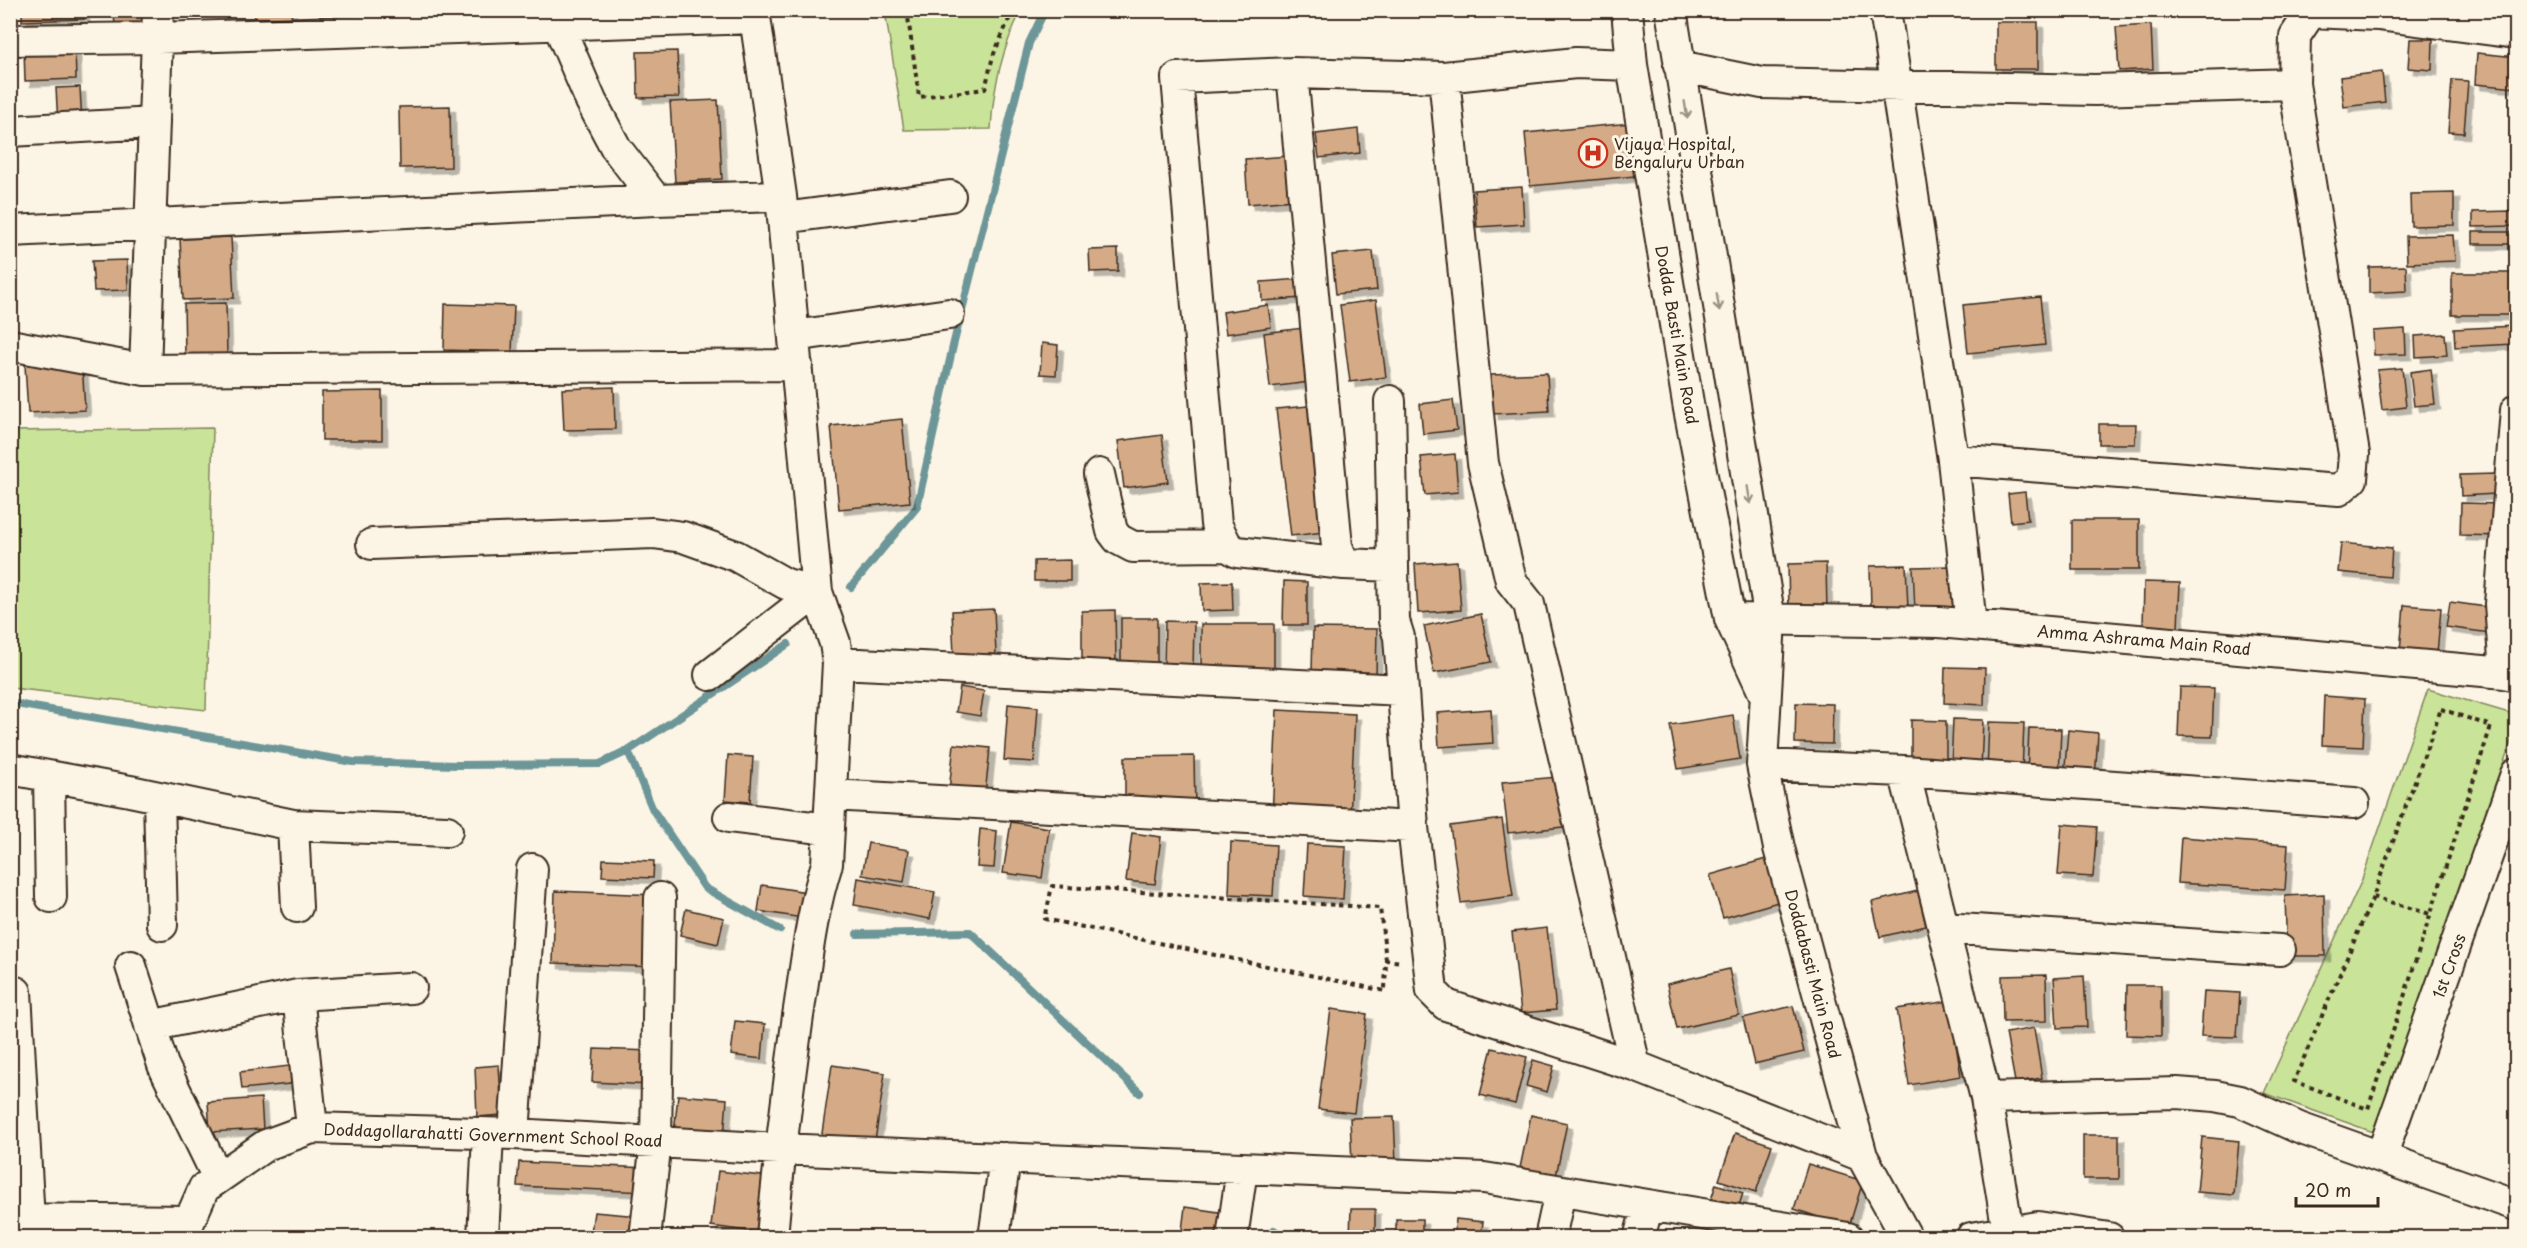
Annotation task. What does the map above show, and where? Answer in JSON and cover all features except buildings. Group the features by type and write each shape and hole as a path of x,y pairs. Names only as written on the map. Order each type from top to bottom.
{"street":[{"name":"Dodda Basti Main Road","path":"1627,10 1632,65 1689,409 1730,619 1767,698"},
{"path":"1671,10 1770,620 1767,698"},
{"path":"1885,10 1953,460 1971,625"},
{"path":"1953,460 2339,490 2352,479 2354,454 2294,84 2295,36 2311,12 2378,15 2517,33"},
{"path":"10,40 158,25 755,14 782,207 817,592 835,644 838,663 827,864 815,905 779,1149 772,1238"},
{"path":"554,18 591,101 616,148 656,200"},
{"path":"145,370 158,25"},
{"path":"1393,566 1344,564 1236,552 1227,546 1216,524 1177,78 1293,73 1444,77 1576,63 1632,65"},
{"path":"1679,66 1762,83 1896,87 2095,90 2294,84"},
{"path":"1293,73 1337,546 1344,564"},
{"path":"1444,77 1483,463 1511,581 1529,604 1635,1066"},
{"path":"10,131 154,123"},
{"path":"10,231 656,200 782,207 950,196"},
{"path":"10,345 145,370 796,350 949,314"},
{"path":"1390,401 1395,621 1399,637 1413,828 1432,991 1446,1005 1635,1066 1863,1156"},
{"path":"2511,674 2500,604 2517,410"},
{"path":"1099,474 1112,531 1118,539 1132,547 1227,546"},
{"path":"372,544 663,534 683,537 736,556 786,584 817,592"},
{"path":"710,675 817,592"},
{"path":"1730,619 1770,620"},
{"name":"Amma Ashrama Main Road","path":"1770,620 1939,622 2511,674"},
{"path":"838,663 1403,690"},
{"name":"Doddabasti Main Road","path":"1767,698 1762,765 1779,848 1863,1156 1907,1238"},
{"path":"1762,765 1904,771 2354,802"},
{"path":"10,769 293,825 447,831"},
{"path":"1904,771 1986,1098 2008,1232"},
{"name":"1st Cross","path":"2380,1157 2517,774"},
{"path":"49,777 51,897"},
{"path":"831,795 1413,828"},
{"path":"159,797 162,925"},
{"path":"729,817 829,829"},
{"path":"293,825 297,907"},
{"path":"483,1238 501,1134 532,869"},
{"path":"645,1238 656,1141 660,897"},
{"path":"1944,928 2280,950"},
{"path":"131,966 163,1065 218,1178"},
{"path":"150,1026 298,995 411,988"},
{"path":"16,992 23,1225 185,1229"},
{"path":"298,995 312,1128"},
{"path":"1986,1098 2177,1093 2215,1096 2240,1101 2299,1128 2517,1205"},
{"name":"Doddagollarahatti Government School Road","path":"185,1229 204,1188 266,1145 312,1128 501,1134 779,1149 1484,1178 1648,1205 1768,1231 1848,1238"},
{"path":"994,1238 1005,1158"},
{"path":"1232,1238 1242,1169"},
{"path":"1550,1238 1560,1192"},
{"path":"1639,1238 1648,1205"},
{"path":"1971,1238 2038,1227 2109,1238"}],"path":[{"path":"907,10 919,97 985,89 993,56 1013,10"},
{"path":"2441,709 2491,726 2430,914 2368,1109 2294,1081 2373,897 2441,709"},
{"path":"1052,886 1380,908 1386,960 1385,990 1045,919 1052,886"},
{"path":"2373,897 2430,914"},
{"path":"1386,960 1429,966"}],"green space":[{"path":"885,11 1021,11 1000,68 991,129 904,130"},
{"path":"213,428 206,710 11,688 11,431"},
{"path":"2428,689 2516,715 2516,727 2376,1133 2264,1093 2361,882"}],"waterway":[{"path":"851,587 917,507 953,346 1029,43 1045,10"},
{"path":"10,703 353,762 457,765 600,764 628,751 788,644"},
{"path":"628,751 653,810 705,888 780,930"},
{"path":"857,934 970,932 1140,1093"},
{"path":"1274,1230 1285,1238"}],"place":[{"name":"Vijaya Hospital, Bengaluru Urban","path":"1593,153"}]}
